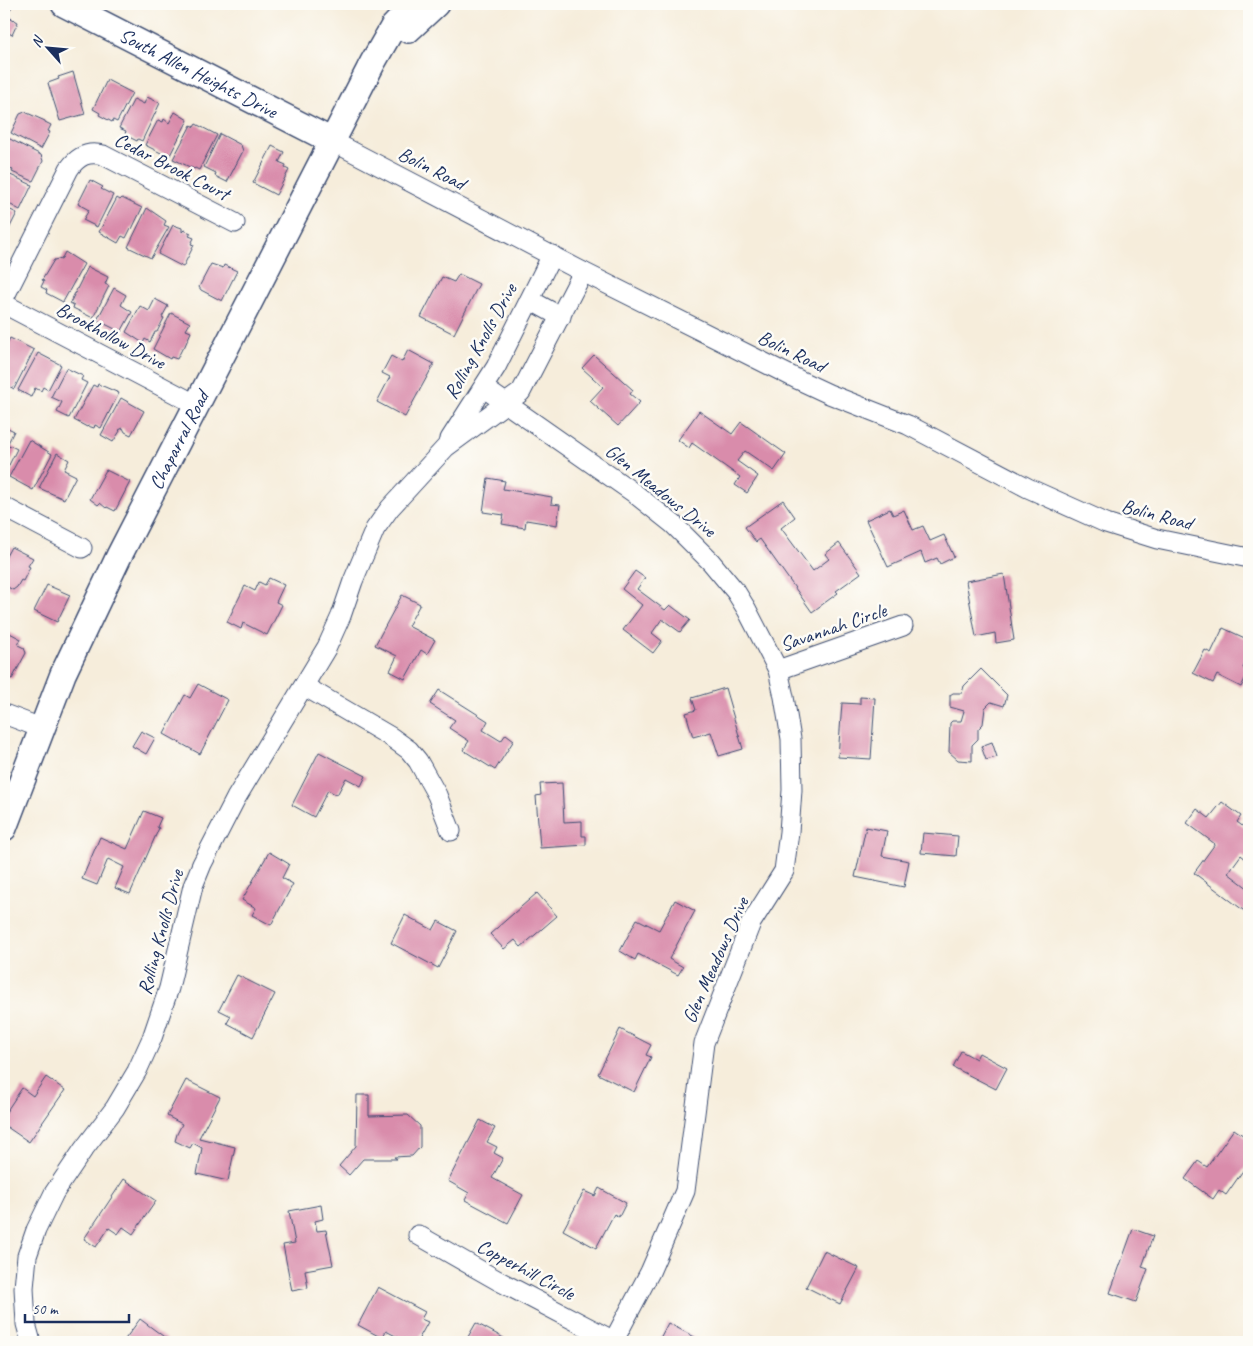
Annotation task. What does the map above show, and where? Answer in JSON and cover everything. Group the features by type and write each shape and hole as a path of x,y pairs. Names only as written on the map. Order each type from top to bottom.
{"main road":[{"name":"South Allen Heights Drive","path":"64,4 332,141"},
{"name":"Chaparral Road","path":"4,828 63,674 119,556 373,62 393,27 415,4"},
{"name":"Chaparral Road","path":"373,62 436,4"}],"street":[{"name":"Bolin Road","path":"332,141 584,272 799,380 928,434 1028,488 1082,513 1132,532 1157,539 1249,558"},
{"name":"Cedar Brook Court","path":"4,298 70,169 80,157 87,154 103,154 236,223"},
{"name":"Rolling Knolls Drive","path":"446,447 464,416 484,388 552,255"},
{"name":"Rolling Knolls Drive","path":"31,1342 26,1324 24,1288 27,1256 36,1230 54,1194 83,1150 115,1108 137,1071 152,1038 170,988 193,886 202,864 236,798 327,647 338,624 353,581 375,529 390,508 446,447 521,392 584,272"},
{"path":"530,300 561,317"},
{"name":"Brookhollow Drive","path":"4,304 196,406"},
{"name":"Glen Meadows Drive","path":"484,388 634,493 673,524 711,562 736,592 778,670 791,739 793,762 790,832 784,871 751,923 704,1043 685,1191 650,1272 614,1342"},
{"path":"4,507 82,548"},
{"name":"Savannah Circle","path":"778,670 903,626"},
{"path":"304,686 391,737 409,750 418,761 437,795 451,831"},
{"path":"4,714 41,728"},
{"name":"Copperhill Circle","path":"418,1235 497,1280 614,1342"}],"building":[{"path":"4,4 12,6 7,16 18,22 12,35 4,30"},
{"path":"73,72 85,114 60,121 48,83"},
{"path":"107,80 132,93 117,122 113,120 112,122 99,115 100,113 93,109"},
{"path":"147,97 160,103 142,141 138,139 137,141 127,136 125,134 126,131 119,128 134,99 144,104"},
{"path":"25,112 51,125 48,131 50,132 41,149 11,133 20,114"},
{"path":"175,112 188,120 169,157 145,145 158,120 163,122 164,119 169,123"},
{"path":"196,124 217,135 199,170 173,159 191,125 194,127"},
{"path":"220,134 241,145 243,151 227,182 215,176 216,173 204,167"},
{"path":"8,138 41,155 43,161 33,181 12,172 13,170 4,166 4,147"},
{"path":"272,146 284,152 279,162 286,165 285,168 289,170 276,195 253,183"},
{"path":"4,172 32,185 20,210 4,201"},
{"path":"90,180 103,187 101,189 113,195 97,227 83,220 89,210 78,204"},
{"path":"117,198 120,200 122,198 142,208 126,238 122,236 118,243 99,232"},
{"path":"4,207 17,213 4,239"},
{"path":"147,208 166,221 164,225 169,227 151,258 128,247"},
{"path":"173,225 182,228 182,232 184,230 191,233 189,236 194,238 191,244 194,245 183,267 158,254"},
{"path":"65,252 84,264 63,302 46,293 47,290 41,287 44,281 42,280 54,260 61,260"},
{"path":"211,264 223,268 224,265 237,271 222,301 201,290 199,287"},
{"path":"88,267 108,277 105,284 109,286 93,318 73,308 74,305 70,303"},
{"path":"459,274 479,284 454,334 421,317 442,277 454,282"},
{"path":"114,288 126,295 121,305 132,312 121,332 97,320"},
{"path":"155,299 168,306 157,332 155,332 150,342 145,339 143,343 126,332 140,306 149,311"},
{"path":"171,313 190,323 186,330 191,332 177,359 171,357 170,359 153,349"},
{"path":"10,338 34,350 14,389 4,383 4,349"},
{"path":"408,350 434,364 405,417 377,402 390,377 382,373 391,356 402,362"},
{"path":"38,353 61,365 48,390 43,387 41,391 35,388 31,397 18,390"},
{"path":"594,355 633,390 630,394 640,402 618,426 590,401 603,387 582,368"},
{"path":"66,368 83,376 81,380 87,383 69,418 57,412 62,402 51,397"},
{"path":"98,384 119,393 101,428 95,425 94,428 87,427 74,420 93,385 97,387"},
{"path":"121,398 144,411 131,435 125,432 123,428 119,430 113,442 101,435"},
{"path":"699,411 732,434 741,422 786,454 774,471 745,451 737,461 758,476 747,493 735,485 740,477 692,443 689,448 678,440"},
{"path":"4,426 14,431 8,447 11,446 17,449 4,475"},
{"path":"29,440 52,454 33,490 9,477"},
{"path":"57,453 69,460 64,470 76,476 64,499 39,488"},
{"path":"106,470 130,482 115,511 106,508 100,503 98,505 90,499"},
{"path":"488,478 505,481 503,489 552,497 551,504 560,505 557,525 526,520 525,528 502,524 504,515 483,512"},
{"path":"783,500 795,517 781,528 813,571 829,559 825,554 839,543 861,573 812,612 760,539 756,542 745,527"},
{"path":"890,509 893,515 904,510 913,530 923,526 930,541 944,535 954,557 940,564 937,558 925,563 921,552 888,567 866,520"},
{"path":"11,547 33,558 23,581 21,580 13,590 4,585 4,560"},
{"path":"635,571 645,578 637,589 665,610 670,605 690,620 680,632 662,619 652,633 662,641 653,653 623,630 642,605 622,589"},
{"path":"1004,574 1014,640 996,643 995,633 976,637 966,581"},
{"path":"269,578 284,585 276,602 282,605 267,635 243,623 241,629 227,622 245,586 255,591 259,582 265,585"},
{"path":"47,585 70,595 57,622 34,611"},
{"path":"402,595 420,604 408,626 435,640 427,654 421,650 405,679 390,671 397,656 375,645"},
{"path":"1223,628 1249,640 1249,656 1243,668 1249,671 1241,687 1217,675 1213,683 1193,673 1205,650 1211,653"},
{"path":"4,630 21,639 18,645 24,648 26,653 12,679 6,676 4,679"},
{"path":"981,669 1007,695 1004,706 991,702 985,708 983,724 978,729 978,739 972,745 972,761 958,760 949,752 950,723 952,721 961,721 964,711 950,707 950,695 962,693 964,686"},
{"path":"198,684 228,700 200,754 164,734 185,695 190,698"},
{"path":"725,688 743,749 719,756 711,732 693,737 686,713 696,710 692,698"},
{"path":"439,690 488,721 483,730 501,741 506,734 514,740 495,770 463,750 469,741 449,728 455,720 430,704"},
{"path":"860,697 875,698 871,759 838,757 842,703 860,704"},
{"path":"141,731 155,738 146,754 132,746"},
{"path":"992,742 997,757 986,760 981,746"},
{"path":"319,752 366,776 361,786 346,778 337,795 328,790 314,817 292,805"},
{"path":"562,783 564,822 582,821 582,836 586,836 586,845 540,848 536,796 541,795 540,784"},
{"path":"1222,802 1241,816 1237,822 1249,831 1249,862 1241,855 1228,873 1249,889 1249,910 1247,913 1194,873 1215,844 1187,823 1197,809 1209,818"},
{"path":"144,811 161,818 157,827 159,828 130,894 115,888 124,867 108,859 97,885 82,879 100,837 127,849"},
{"path":"866,827 887,831 882,856 909,861 904,887 855,877"},
{"path":"923,833 958,836 956,856 921,853"},
{"path":"269,852 289,864 282,878 293,884 271,925 252,915 256,908 242,900"},
{"path":"537,893 557,916 521,947 515,940 504,949 490,934"},
{"path":"675,900 695,911 669,959 683,967 678,975 638,954 635,960 620,951 637,919 659,930"},
{"path":"405,915 433,930 438,921 457,931 438,968 391,943"},
{"path":"237,975 275,994 253,1037 227,1023 231,1016 219,1010"},
{"path":"620,1029 651,1045 646,1055 651,1057 634,1092 598,1074"},
{"path":"961,1051 976,1059 979,1053 1007,1068 996,1089 953,1067"},
{"path":"46,1077 65,1090 29,1142 4,1125 4,1115 22,1088 33,1096"},
{"path":"186,1080 220,1097 199,1138 235,1147 228,1181 197,1174 202,1148 193,1143 190,1148 175,1141 182,1124 167,1116"},
{"path":"357,1095 369,1095 369,1116 408,1115 420,1126 420,1147 412,1156 394,1157 397,1159 363,1159 349,1175 339,1166 356,1146"},
{"path":"480,1120 495,1128 487,1142 497,1147 494,1153 503,1158 492,1178 523,1195 508,1223 465,1200 469,1193 448,1181"},
{"path":"1234,1129 1247,1138 1249,1134 1249,1162 1226,1195 1219,1190 1213,1199 1185,1179 1198,1161 1207,1167"},
{"path":"124,1179 156,1201 133,1234 123,1227 118,1234 109,1228 96,1247 84,1239"},
{"path":"599,1188 626,1203 619,1217 614,1214 596,1248 563,1230 584,1191 595,1196"},
{"path":"321,1205 323,1219 315,1221 317,1231 326,1230 333,1265 305,1270 308,1288 292,1291 283,1245 295,1243 289,1211"},
{"path":"1133,1229 1153,1236 1142,1267 1148,1269 1136,1302 1110,1293"},
{"path":"824,1251 859,1268 840,1304 806,1287"},
{"path":"378,1287 425,1312 421,1319 428,1322 417,1342 407,1342 386,1331 382,1338 358,1325"},
{"path":"140,1319 171,1342 123,1342"},
{"path":"476,1323 511,1342 465,1342"},
{"path":"668,1323 704,1342 658,1342"}]}
